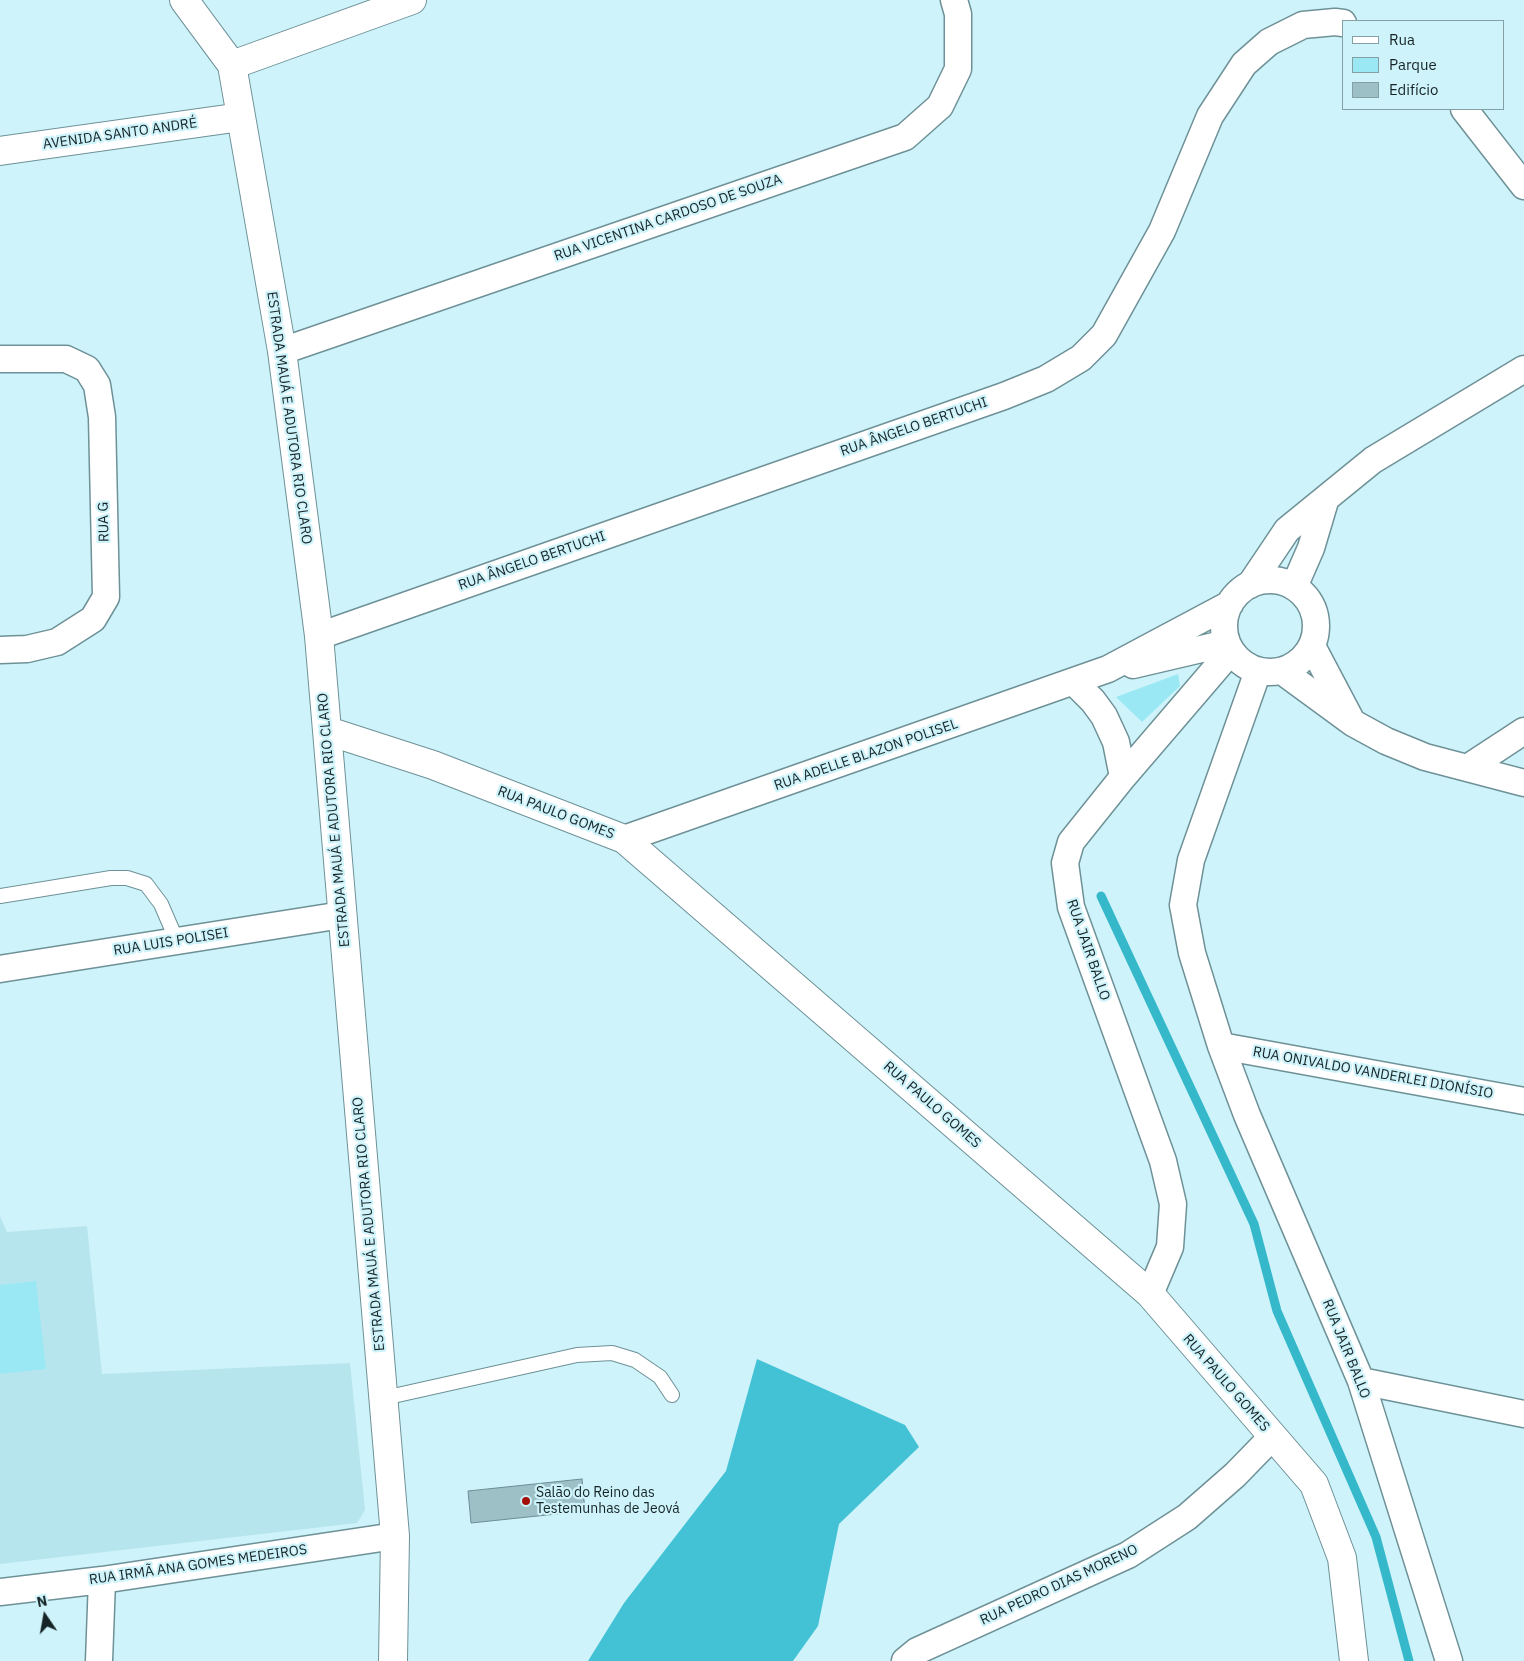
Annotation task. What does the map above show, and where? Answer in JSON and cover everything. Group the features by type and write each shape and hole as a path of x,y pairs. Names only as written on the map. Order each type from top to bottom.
{"main road":[{"name":"ESTRADA MAUÁ E ADUTORA RIO CLARO","path":"184,0 232,65 282,351 319,636 395,1536 393,1661"},
{"path":"232,65 412,0"},
{"name":"AVENIDA SANTO ANDRÉ","path":"0,151 241,117"},
{"name":"RUA PAULO GOMES","path":"328,731 433,764 624,840 1150,1294 1314,1484 1324,1506 1342,1558 1354,1661"}],"street":[{"name":"RUA VICENTINA CARDOSO DE SOUZA","path":"282,351 904,137 940,106 958,69 958,14 954,0"},
{"name":"RUA ÂNGELO BERTUCHI","path":"319,636 1004,396 1046,378 1067,366 1080,358 1104,335 1162,231 1210,116 1244,64 1269,42 1304,25 1342,23"},
{"path":"1465,110 1524,186"},
{"name":"RUA G","path":"0,358 44,357 66,359 87,369 97,385 102,417 106,597 93,619 57,642 27,649 0,650"},
{"path":"1250,585 1287,530 1373,460 1524,369"},
{"path":"1294,587 1311,548 1325,501"},
{"path":"1270,671 1300,662 1312,646 1316,632 1312,606 1294,587 1280,581 1265,581 1250,585 1238,593 1230,604 1225,616 1224,630 1229,647 1248,667 1270,671 1353,723 1386,741 1425,757 1469,767 1524,783"},
{"name":"RUA ADELLE BLAZON POLISEL","path":"624,840 1108,669 1230,604"},
{"path":"1312,646 1353,723"},
{"name":"RUA ADELLE BLAZON POLISEL","path":"1108,669 1229,647"},
{"name":"RUA JAIR BALLO","path":"1150,1294 1170,1247 1173,1204 1164,1161 1071,907 1065,863 1071,842 1229,647"},
{"name":"RUA JAIR BALLO","path":"1270,671 1191,860 1183,905 1192,953 1221,1046 1247,1115 1361,1381 1449,1661"},
{"path":"1074,682 1093,701 1104,716 1116,742 1123,777"},
{"path":"1469,767 1524,731"},
{"name":"RUA LUIS POLISEI","path":"0,969 342,915"},
{"name":"RUA ONIVALDO VANDERLEI DIONÍSIO","path":"1221,1046 1524,1101"},
{"path":"1361,1381 1524,1414"},
{"name":"RUA PEDRO DIAS MORENO","path":"905,1661 916,1652 1128,1555 1187,1517 1235,1476 1272,1437"},
{"name":"RUA IRMÃ ANA GOMES MEDEIROS","path":"0,1592 102,1580 395,1536"},
{"path":"99,1661 102,1580"}],"lane":[{"path":"0,896 111,878 127,878 146,884 161,904 177,941"},
{"path":"384,1398 577,1355 612,1353 635,1360 660,1377 672,1395"}],"shaded area":[{"path":"0,1216 7,1232 87,1226 102,1374 350,1363 365,1510 357,1523 0,1564"},
{"path":"757,1359 905,1425 919,1447 839,1524 818,1626 793,1661 588,1661 624,1603 726,1471"}],"green space":[{"path":"1178,674 1180,686 1142,722 1116,697"},
{"path":"36,1281 46,1369 0,1374 0,1285"}],"building":[{"name":"Salão do Reino das Testemunhas de Jeová","path":"582,1479 585,1511 471,1523 468,1491"}],"waterway":[{"path":"1101,896 1254,1224 1277,1311 1376,1537 1409,1661"}],"place":[{"name":"Salão do Reino das Testemunhas de Jeová","path":"526,1501"}]}
